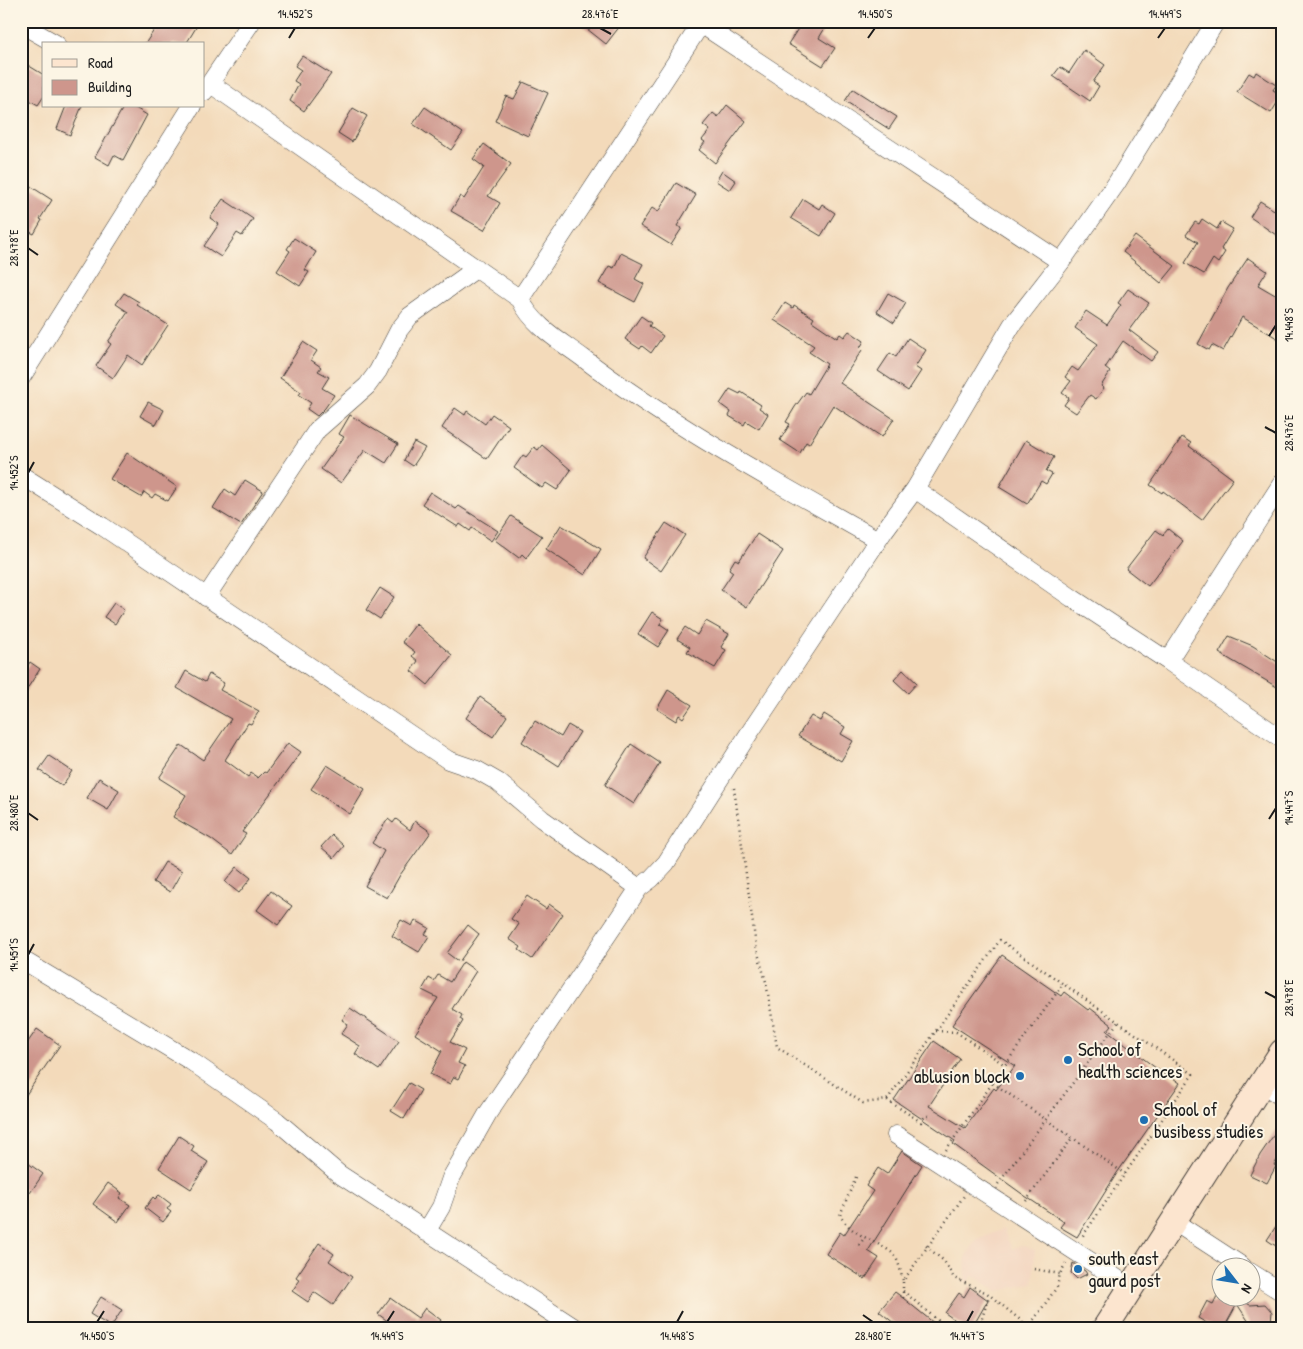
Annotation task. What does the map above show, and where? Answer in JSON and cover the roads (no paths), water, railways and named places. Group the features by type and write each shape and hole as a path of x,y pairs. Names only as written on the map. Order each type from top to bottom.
{"street":[{"path":"252,21 208,88 477,268 520,299 526,312 537,324 609,378 730,456 878,540"},
{"path":"426,1232 441,1207 450,1178 488,1113 639,888 651,879 666,862 730,762 878,540 915,489 1012,325 1061,262 1116,184 1216,21"},
{"path":"520,299 702,22 1061,262"},
{"path":"26,25 53,42"},
{"path":"21,378 191,108"},
{"path":"206,596 317,430 367,386 378,371 399,330 410,316 477,268"},
{"path":"21,476 102,526 448,760 477,770 498,782 542,820 639,888"},
{"path":"1168,660 1282,483"},
{"path":"915,489 1072,598 1168,660 1282,739"},
{"path":"21,959 191,1061 277,1121 339,1174 575,1328"},
{"path":"1105,1328 1173,1221 1272,1090 1282,1052"},
{"path":"902,1139 1130,1288"},
{"path":"1173,1221 1227,1256"},
{"path":"1260,1278 1282,1292"}],"place":[{"name":"School of health sciences","path":"1068,1060"},
{"name":"ablusion block","path":"1020,1076"},
{"name":"School of busibess studies","path":"1144,1120"},
{"name":"south east gaurd post","path":"1078,1269"}]}
